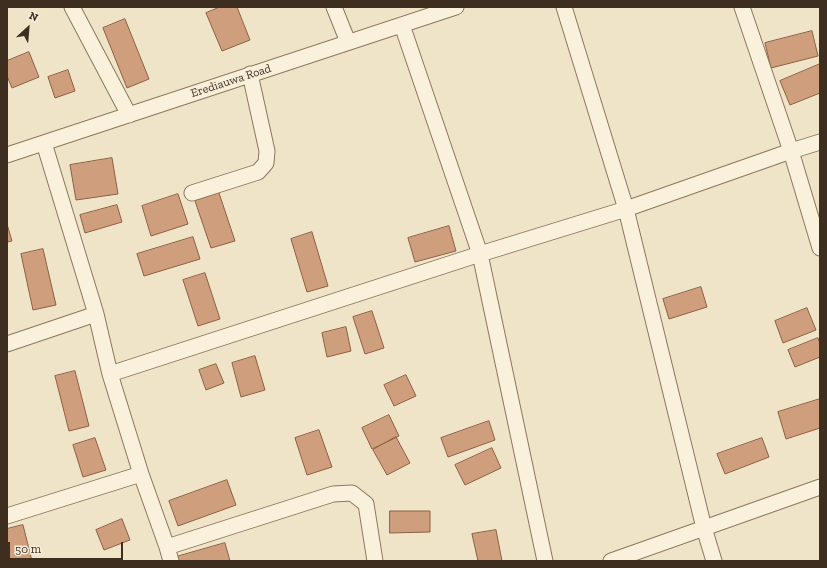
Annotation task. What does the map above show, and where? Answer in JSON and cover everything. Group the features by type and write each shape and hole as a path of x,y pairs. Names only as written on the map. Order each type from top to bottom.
{"street":[{"path":"72,7 129,114"},
{"path":"334,7 348,42"},
{"name":"Erediauwa Road","path":"7,155 456,7"},
{"path":"564,7 626,209 704,528 714,561"},
{"path":"742,7 791,151 820,248"},
{"path":"402,25 480,254 545,561"},
{"path":"192,193 258,172 266,163 267,151 250,74"},
{"path":"110,374 480,254 626,209 820,142"},
{"path":"44,143 96,314 110,374 141,474 169,554 332,494 352,493 366,504 375,561"},
{"path":"7,344 96,314"},
{"path":"7,516 141,474"},
{"path":"611,561 820,487"}],"building":[{"path":"220,7 237,7 250,40 222,51 206,13"},
{"path":"125,19 149,79 127,88 103,28"},
{"path":"812,31 818,56 771,68 765,43"},
{"path":"29,52 39,77 12,88 7,76 7,61"},
{"path":"820,64 820,93 790,105 780,81"},
{"path":"68,70 75,91 55,98 48,77"},
{"path":"112,158 118,194 76,200 70,165"},
{"path":"219,193 235,241 211,248 195,201"},
{"path":"178,194 188,224 151,236 142,206"},
{"path":"117,205 122,222 85,233 80,215"},
{"path":"7,224 12,241 7,242"},
{"path":"449,226 456,251 415,262 408,238"},
{"path":"312,232 328,286 307,292 291,239"},
{"path":"193,237 200,259 144,276 137,254"},
{"path":"43,249 56,305 33,310 21,254"},
{"path":"205,273 220,319 198,326 183,280"},
{"path":"701,287 707,307 669,319 663,299"},
{"path":"807,308 816,330 783,343 775,321"},
{"path":"372,311 384,348 365,354 353,317"},
{"path":"346,327 351,351 327,357 322,333"},
{"path":"818,338 820,344 820,357 795,367 788,350"},
{"path":"255,356 265,390 241,397 232,363"},
{"path":"216,364 224,383 206,390 199,370"},
{"path":"75,371 89,426 69,431 55,376"},
{"path":"406,375 416,396 394,406 384,385"},
{"path":"820,399 820,428 786,439 778,412"},
{"path":"389,415 399,436 372,449 362,428"},
{"path":"489,421 495,440 448,457 441,438"},
{"path":"319,430 332,467 307,475 295,438"},
{"path":"396,437 410,463 387,475 373,450"},
{"path":"95,438 106,470 83,477 73,445"},
{"path":"762,438 769,457 725,474 717,454"},
{"path":"492,448 501,468 465,485 455,465"},
{"path":"227,480 236,505 178,526 169,501"},
{"path":"390,511 430,511 430,532 390,533"},
{"path":"122,519 130,540 104,550 96,530"},
{"path":"23,525 32,561 7,561 7,529"},
{"path":"496,530 502,561 478,561 472,534"},
{"path":"225,543 230,561 177,561 176,557"}]}
